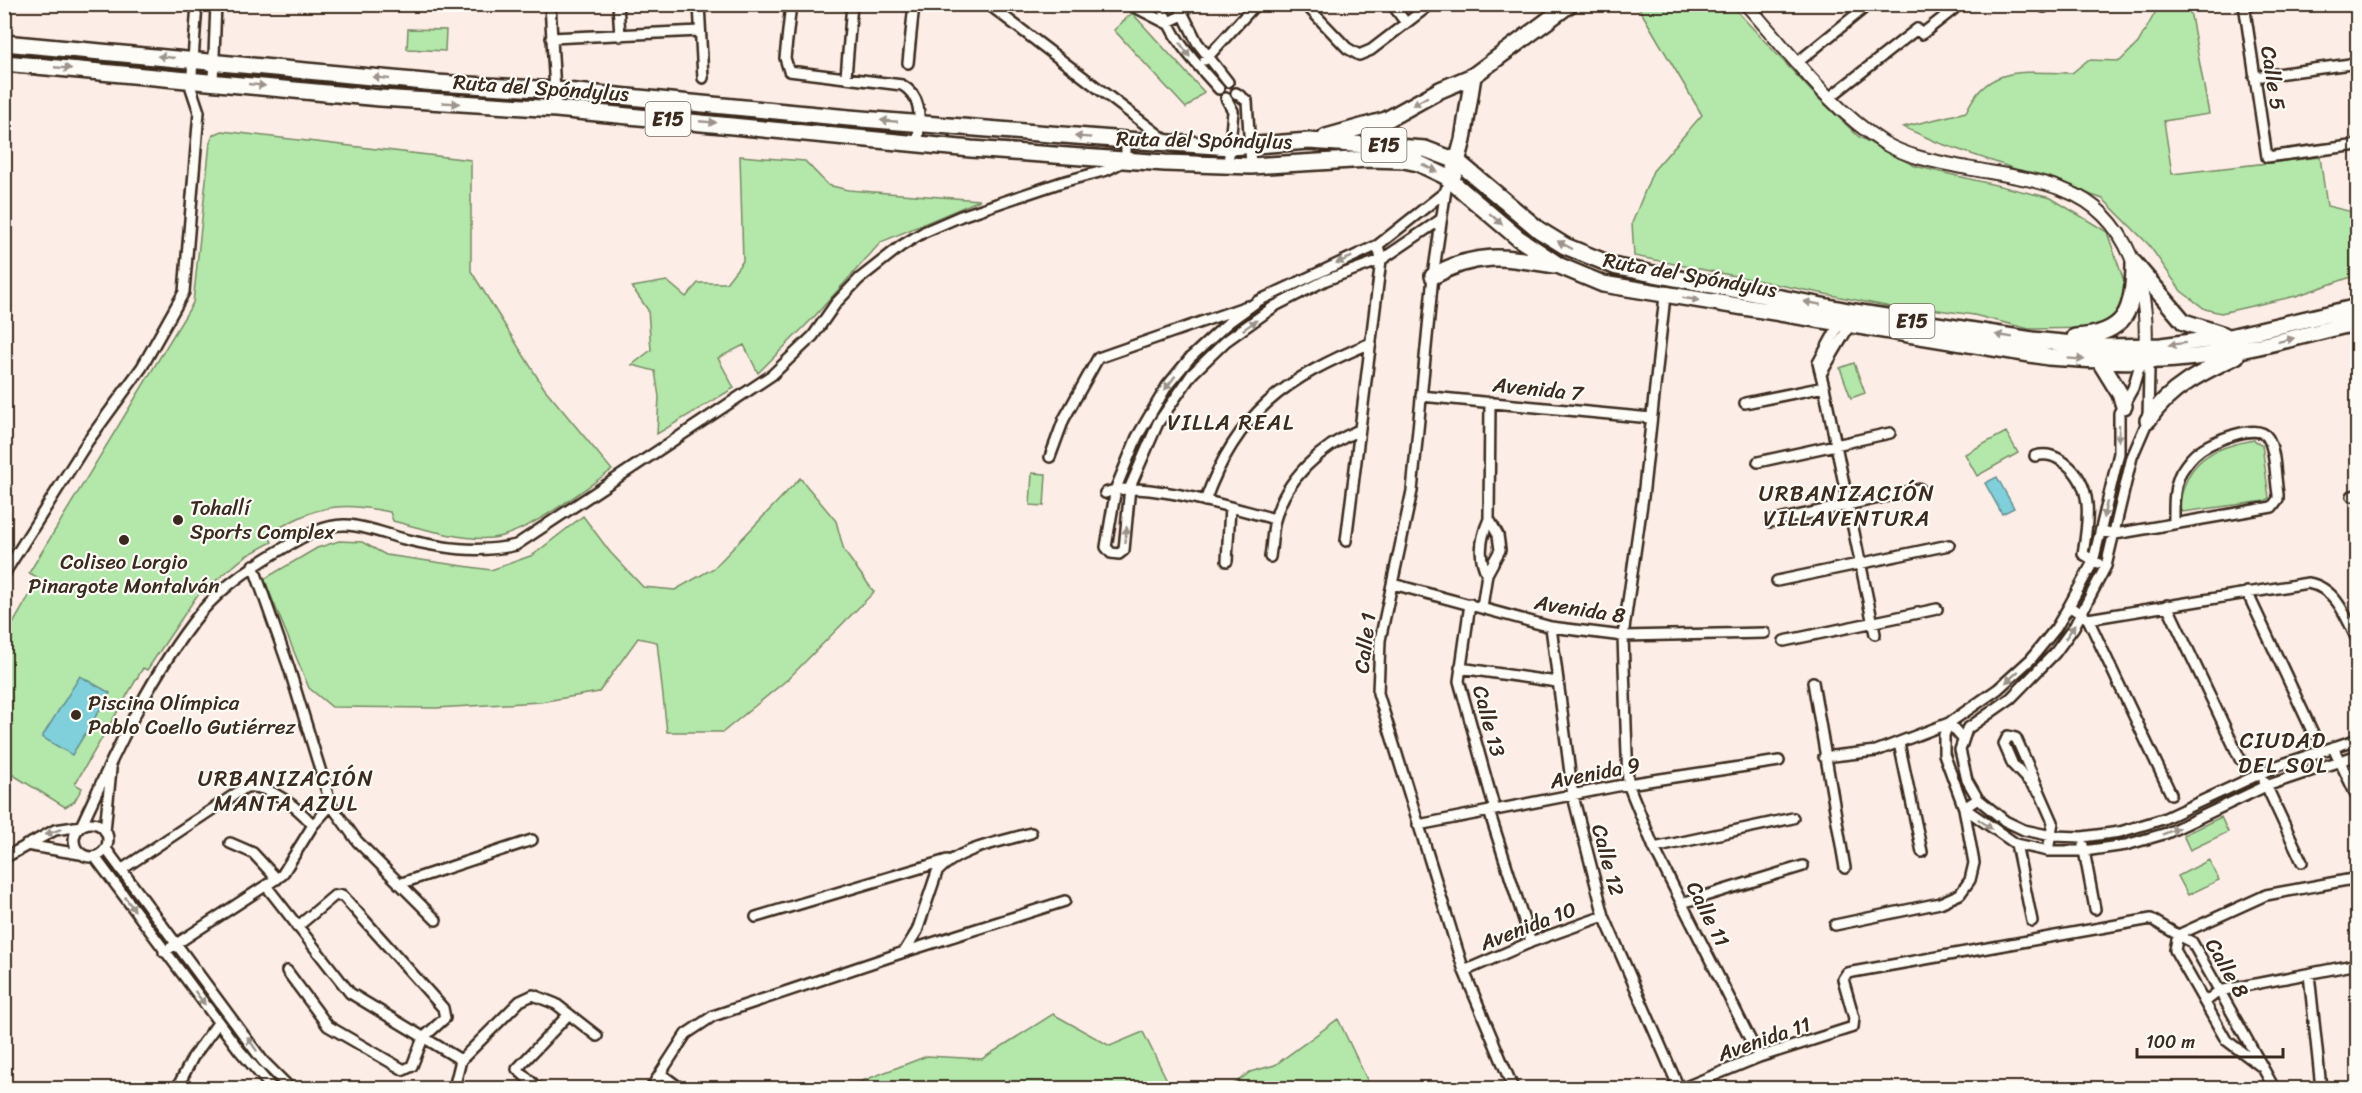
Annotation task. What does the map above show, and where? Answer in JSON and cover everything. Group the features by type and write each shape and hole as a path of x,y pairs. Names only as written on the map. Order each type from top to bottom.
{"main road":[{"path":"1309,141 1386,120 1440,90 1473,76 1570,4"},
{"name":"Ruta del Spóndylus","path":"4,43 436,83 555,90 919,124 1126,140 1231,147 1309,141 1425,149 1457,161 1539,230 1590,257 1617,267 2006,352 2099,360 2145,354 2230,337 2358,307"},
{"name":"Ruta del Spóndylus","path":"4,63 380,98 556,109 1126,160 1228,166 1369,159 1404,160 1418,163 1518,238 1560,266 1603,284 1665,296 2185,358 2257,346 2358,322"},
{"path":"1448,186 1457,161 1473,76"},
{"path":"1433,276 1455,264 1481,257 1560,266"},
{"path":"2133,263 2184,322 2230,337"},
{"path":"2032,340 2091,336 2109,331 2123,318 2134,296 2133,263"},
{"path":"2148,420 2166,397 2194,377 2257,346"},
{"path":"2099,360 2120,394 2122,410"}],"street":[{"path":"550,4 556,109"},
{"path":"618,4 620,36"},
{"path":"699,4 703,78"},
{"path":"791,4 785,58 789,71 902,85 912,91 919,108 918,143"},
{"path":"846,77 852,4"},
{"path":"908,63 914,4"},
{"path":"988,4 1169,143"},
{"path":"1129,4 1166,23"},
{"path":"1161,4 1166,23 1219,89"},
{"path":"1178,4 1182,16 1208,57 1228,82"},
{"path":"1200,67 1256,4"},
{"path":"1305,4 1347,48 1359,55 1371,50 1431,4"},
{"path":"1392,4 1406,23"},
{"path":"1746,4 1829,98 1885,143 1908,154 2049,185 2081,198 2111,222 2123,240 2143,288 2145,354 2149,369 2148,420 2132,456 2106,566 2085,616 2055,653 2011,698 1967,729 1962,738 1960,750 1963,768 1978,799 2005,821 2024,830 2052,836 2082,837 2120,832 2163,819 2260,774 2358,739"},
{"path":"1798,62 1869,4"},
{"path":"1829,98 1917,29 1922,34 1930,28 1954,9 1952,4"},
{"name":"Calle 5","path":"2244,4 2267,157 2358,144"},
{"path":"4,574 88,441 142,367 183,292 199,112 191,88 197,8 216,8 213,81"},
{"path":"1166,23 1182,16"},
{"path":"551,38 700,31"},
{"path":"2254,77 2358,63"},
{"path":"1236,93 1247,101 1251,166"},
{"path":"1226,98 1233,111 1228,166"},
{"path":"1233,111 1247,101"},
{"path":"80,854 73,840 111,761 164,666 195,621 253,565 302,537 325,528 344,525 434,546 464,550 487,550 516,545 772,375 813,336 836,303 859,279 909,241 961,216 1062,182 1107,170 1126,160 1126,140"},
{"path":"1258,301 1218,332 1183,366 1167,386 1148,418 1116,489 1106,547 1111,553 1119,554 1124,550 1130,487 1158,423 1192,375 1226,341 1273,302 1322,270 1378,245 1448,186"},
{"name":"Calle 1","path":"1448,186 1440,220 1433,276 1412,491 1380,640 1378,693 1464,971 1513,1089"},
{"path":"1050,457 1064,419 1098,358 1258,301 1273,302 1381,260 1440,220"},
{"path":"1346,541 1381,260 1378,245"},
{"path":"1322,270 1326,280"},
{"path":"1628,784 1623,636 1665,296"},
{"path":"1848,317 1818,363 1875,634"},
{"path":"1218,332 1226,341"},
{"path":"1205,501 1214,476 1248,419 1310,372 1371,343"},
{"path":"1824,757 1876,751 1949,723 1998,689 2031,659 2069,606 2092,562 2119,453 2122,410 2145,354"},
{"path":"1183,366 1192,375"},
{"path":"1745,403 1824,387"},
{"name":"Avenida 7","path":"1421,396 1651,418"},
{"path":"1487,573 1482,564 1481,550 1489,519 1490,402"},
{"path":"1148,418 1158,423"},
{"path":"1270,557 1275,519 1286,492 1306,466 1333,443 1359,430"},
{"path":"2101,531 2115,534 2263,509 2276,503 2278,494 2270,443 2265,435 2260,432 2236,434 2210,444 2198,452 2182,470 2176,483 2174,523"},
{"path":"1758,462 1890,433"},
{"path":"2035,456 2045,454 2055,456 2073,470 2084,486 2088,522 2083,554 2092,562 2106,566"},
{"path":"1105,494 1116,489 1130,487 1205,501 1275,519"},
{"path":"1770,522 1920,489"},
{"path":"1227,561 1230,507"},
{"path":"1482,607 1487,573 1496,559 1500,544 1489,519"},
{"path":"1777,581 1949,545"},
{"path":"253,565 289,668 331,805 357,841 436,920"},
{"path":"2085,616 2297,583 2318,585 2337,601 2358,642"},
{"name":"Avenida 8","path":"1393,584 1551,627 1623,636 1765,633"},
{"path":"2247,592 2313,733"},
{"name":"Calle 13","path":"1470,604 1459,681 1492,811 1531,942"},
{"path":"2167,605 2240,759"},
{"path":"2069,606 2085,616 2171,794"},
{"path":"1784,641 1937,609"},
{"name":"Calle 12","path":"1551,627 1573,796 1604,916 1681,1089"},
{"path":"2031,659 2039,669"},
{"path":"1460,668 1557,682"},
{"path":"1813,681 1824,757 1845,868"},
{"path":"1949,723 1962,738"},
{"path":"1835,925 1940,903 1960,894 1970,880 1974,863 1964,808 1944,754 1944,735 1949,723"},
{"path":"2040,793 2021,776 2007,753 2004,741 2006,737 2012,735 2017,740 2053,822 2048,851"},
{"path":"1899,743 1922,852"},
{"path":"2334,747 2358,799"},
{"path":"2007,753 2025,759"},
{"path":"1964,808 2016,843 2048,851 2084,851 2126,845 2167,833 2266,786 2358,755"},
{"path":"95,857 106,849 108,840 105,831 111,761"},
{"name":"Avenida 9","path":"1418,825 1628,784 1779,761"},
{"path":"2260,774 2302,862"},
{"name":"Calle 11","path":"1628,784 1654,848 1759,1057"},
{"path":"121,870 246,787 254,786 292,804 313,825"},
{"path":"1964,808 1978,799"},
{"path":"164,952 278,879 313,825 331,805"},
{"path":"1654,848 1793,818"},
{"path":"4,858 55,830 92,823 105,831"},
{"path":"2120,832 2126,845"},
{"path":"756,917 1031,833"},
{"path":"2082,837 2095,909"},
{"path":"399,885 532,840"},
{"path":"230,843 253,853 278,879"},
{"path":"2016,843 2032,921"},
{"path":"26,845 95,857 218,1023 272,1089"},
{"path":"106,849 264,1061 290,1089"},
{"path":"904,952 917,931 937,872 955,857"},
{"path":"1682,903 1803,867"},
{"path":"2263,1068 2226,1040 2175,950 2178,935 2266,895 2358,878"},
{"path":"267,887 350,993 462,1060"},
{"path":"287,971 327,1026 404,1070 412,1066 423,1038 445,1018 443,1008 342,895 334,896 297,927"},
{"path":"651,1089 686,1034 713,1016 1065,901"},
{"name":"Avenida 10","path":"1464,971 1531,942 1604,916"},
{"name":"Calle 8","path":"1855,1023 1843,980 1847,973 2151,919 2192,942 2274,1089"},
{"path":"2205,1002 2219,991 2358,964"},
{"path":"2309,974 2321,1089"},
{"path":"454,1089 462,1060 519,1001 533,995 556,1004 597,1036"},
{"path":"538,1089 517,1069 569,1014"},
{"path":"179,1087 194,1057 218,1023"},
{"name":"Avenida 11","path":"1681,1089 1759,1057 1848,1030 1855,1023"},
{"path":"661,1074 680,1089"}],"green space":[{"path":"1637,5 1731,5 1815,95 1859,137 1915,166 2051,198 2107,232 2125,284 2121,305 2113,317 2093,328 2029,329 1974,315 1931,309 1901,309 1634,256 1632,223 1653,171 1702,115"},
{"path":"2152,5 2189,5 2209,114 2164,121 2172,174 2320,157 2327,206 2357,213 2357,275 2296,296 2221,313 2205,309 2181,291 2149,245 2103,199 1939,143 1903,127 1966,112 1975,96 1985,85 2010,74 2072,73 2088,60 2120,61 2138,43 2155,13"},
{"path":"1132,13 1204,92 1186,108 1114,30"},
{"path":"408,29 446,30 445,51 407,49"},
{"path":"222,131 471,160 471,271 544,388 612,470 538,520 506,535 492,538 455,536 393,521 390,512 354,507 327,508 314,512 268,534 272,542 246,556 196,597 147,670 143,668 75,784 82,788 74,802 65,807 5,770 5,638 39,578 29,573 193,303 210,143 213,135"},
{"path":"740,156 805,161 828,185 848,190 980,200 881,242 814,317 758,373 744,345 718,358 734,388 657,434 659,397 655,371 632,365 651,350 648,310 632,287 667,281 686,297 698,283 726,283 743,261"},
{"path":"1854,363 1865,393 1851,398 1840,368"},
{"path":"2006,432 2018,453 1977,476 1965,454"},
{"path":"2254,440 2262,445 2269,498 2265,501 2182,512 2180,504 2183,490 2194,468 2201,460 2230,445"},
{"path":"1032,473 1046,474 1044,506 1030,505"},
{"path":"800,478 836,521 844,551 874,592 788,679 723,732 667,732 657,642 638,638 599,692 540,702 436,708 332,707 309,688 264,579 317,548 339,541 362,542 386,555 491,570 533,555 583,516 610,552 643,587 675,590 714,568"},
{"path":"2221,817 2228,832 2190,850 2183,835"},
{"path":"2209,860 2219,880 2188,895 2178,876"},
{"path":"1053,1014 1110,1046 1143,1032 1171,1088 844,1088 927,1056 982,1059"},
{"path":"1338,1019 1371,1088 1229,1088 1250,1072 1275,1065"}],"water":[{"path":"1997,477 2014,508 2002,514 1985,483"},
{"name":"Piscina Olímpica Pablo Coello Gutiérrez","path":"80,676 110,693 72,755 42,737"}],"place":[{"name":"Tohallí Sports Complex","path":"178,520"},
{"name":"Coliseo Lorgio Pinargote Montalván","path":"124,540"},
{"name":"Piscina Olímpica Pablo Coello Gutiérrez","path":"76,715"}],"district":[{"name":"VILLA REAL","path":"1231,422"},
{"name":"URBANIZACIÓN VILLAVENTURA","path":"1847,506"},
{"name":"CIUDAD DEL SOL","path":"2283,752"},
{"name":"URBANIZACIÓN MANTA AZUL","path":"286,790"}]}
